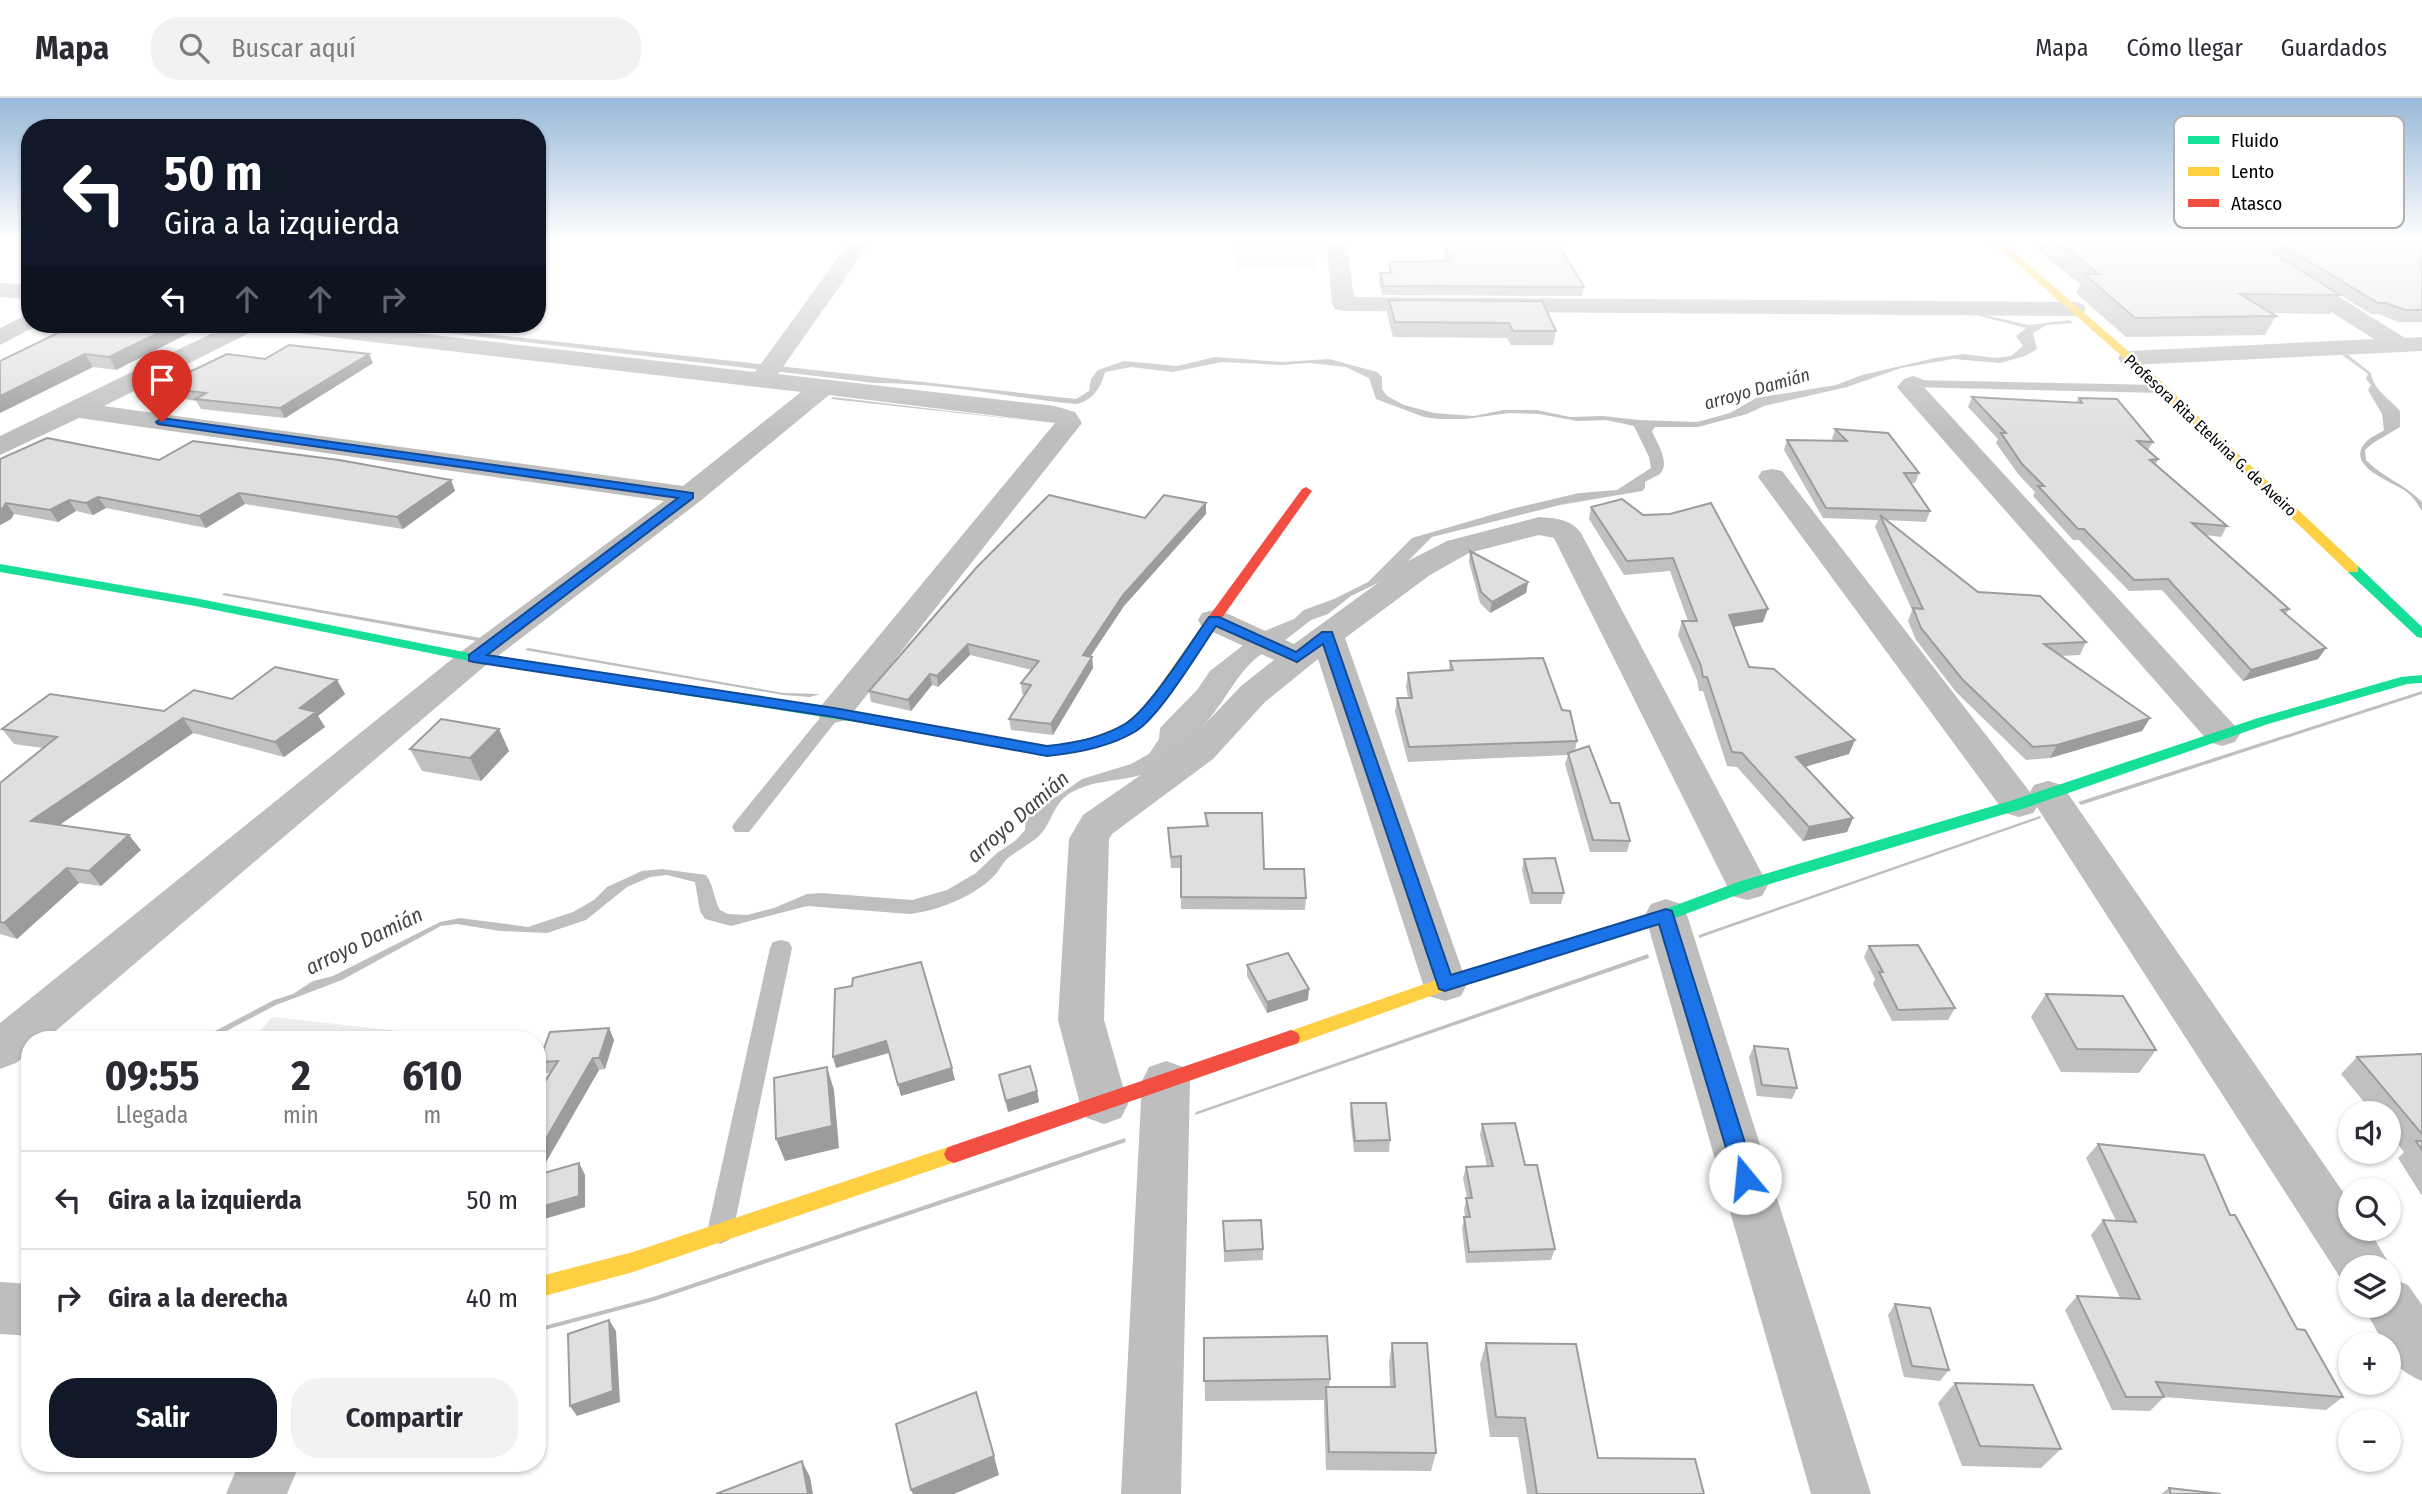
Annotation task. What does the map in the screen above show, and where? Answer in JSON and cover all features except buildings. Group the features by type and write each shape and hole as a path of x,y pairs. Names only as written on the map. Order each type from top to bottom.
{"street":[{"path":"762,379 815,305"},
{"path":"1518,305 2078,312"},
{"name":"Profesora Rita Etelvina G. de Aveiro","path":"2070,305 2130,358 2422,634"},
{"path":"2342,305 2411,344"},
{"path":"0,338 21,325"},
{"path":"0,447 231,333"},
{"path":"357,333 825,386 1055,414 1066,418 1069,423 834,712"},
{"path":"2130,358 2411,344"},
{"path":"1913,384 1910,387 2222,734"},
{"path":"23,1031 474,658 688,496 825,386"},
{"path":"79,410 688,496"},
{"path":"1772,477 2033,799 2356,1255"},
{"path":"0,568 474,658 834,712 1047,751 1077,748 1110,738 1133,726 1148,712 1307,491"},
{"path":"1104,1104 1081,1020 1089,839 1097,825 1199,751 1253,694 1297,658 1419,568 1458,547 1539,526 1555,527 1566,533 1747,886"},
{"path":"1214,620 1297,658"},
{"path":"1327,635 1445,984"},
{"path":"546,1286 633,1262 1104,1104 1445,984 1666,915 1747,886 2033,799 2222,734 2406,680 2422,679"},
{"path":"1666,915 1841,1494"},
{"path":"0,1050 21,1033"},
{"path":"1151,1494 1166,1081"},
{"path":"0,1308 21,1309"},
{"path":"2399,1318 2422,1353"},
{"path":"256,1494 266,1472"}],"lane":[{"path":"1913,384 2162,389"},
{"path":"742,827 834,712"},
{"path":"720,1233 782,948"}],"shaded area":[{"path":"1374,310 1980,314 2029,325 2070,320 2073,323 2047,325 2033,333 2037,349 2025,356 2000,363 1953,359 1901,368 1847,387 1764,406 1747,414 1698,427 1655,427 1652,431 1663,458 1663,469 1660,474 1645,482 1642,491 1560,505 1432,537 1394,575 1351,596 1328,614 1311,620 1284,641 1262,632 1368,582 1412,538 1515,508 1579,493 1617,490 1651,468 1649,457 1634,426 1606,420 1577,421 1539,414 1509,413 1466,419 1424,417 1376,399 1369,378 1346,367 1309,363 1282,365 1222,362 1173,372 1131,367 1105,372 1095,393 1076,404 448,333 478,333 1076,399 1089,391 1091,379 1098,370 1124,361 1177,366 1215,357 1283,362 1329,359 1377,372 1382,377 1382,389 1387,396 1404,405 1434,413 1474,416 1503,410 1537,410 1570,417 1603,416 1697,422 1730,413 1756,398 1836,385 1862,375 1935,358 1964,354 1995,358 2011,356 2023,346 2016,336 2026,328 1972,314"},
{"path":"2341,354 2348,355 2371,373 2379,390 2400,411 2400,427 2365,450 2366,460 2422,502 2422,511 2409,494 2372,471 2361,458 2361,450 2366,442 2384,430 2382,414 2368,390 2371,385 2366,379 2368,374"},
{"path":"833,397 1050,423 831,399"},
{"path":"224,593 492,640 488,643 222,595"},
{"path":"1246,643 1263,653 1243,672 1212,716 1166,764 1153,771 1087,786 1067,795 1039,836 1008,858 984,885 943,906 910,914 807,906 731,926 705,919 700,911 695,882 667,875 650,877 627,887 586,920 547,933 500,931 457,924 441,926 342,980 276,1005 226,1031 215,1031 274,1000 293,994 313,981 333,976 440,922 460,918 528,927 573,912 594,900 607,887 642,871 662,869 706,875 720,910 728,914 747,915 774,908 807,894 912,900 947,890 976,873 997,853 1015,841 1025,830 1026,819 1031,811 1040,804 1058,796 1082,779 1131,764 1149,754 1159,739 1160,728 1197,690 1210,671"},
{"path":"528,648 784,693 820,694 810,697 783,695 525,650"},
{"path":"2422,691 2422,694 2081,805 2078,802"},
{"path":"2040,816 2041,818 1699,938 1699,935"},
{"path":"1648,954 1649,958 1195,1115 1196,1112"},
{"path":"272,1017 399,1031 260,1031"},
{"path":"1125,1138 1126,1142 654,1301 546,1330 546,1326 653,1297"}],"traffic: fast":[{"path":"0,568 195,602 474,658 900,724"},
{"path":"2353,569 2422,634"},
{"path":"1575,944 1747,885 2019,804 2263,721 2406,680 2422,679"}],"traffic: slow":[{"path":"2069,305 2130,358 2353,569"},
{"path":"900,724 1047,751 1088,744 1126,729 1148,712 1204,633"},
{"path":"1291,1038 1445,984 1575,944"},
{"path":"546,1286 633,1262 954,1154"}],"traffic: jam":[{"path":"1204,633 1306,491"},
{"path":"954,1154 1291,1038"}],"route":[{"path":"162,422 688,496 474,658 834,712 1047,751 1077,748 1110,738 1133,726 1148,712 1214,620 1297,658 1327,635 1445,984 1666,915 1745,1178"}],"water label":[{"name":"arroyo Damián","path":"1757,389"},
{"name":"arroyo Damián","path":"1018,817"},
{"name":"arroyo Damián","path":"364,941"}]}
